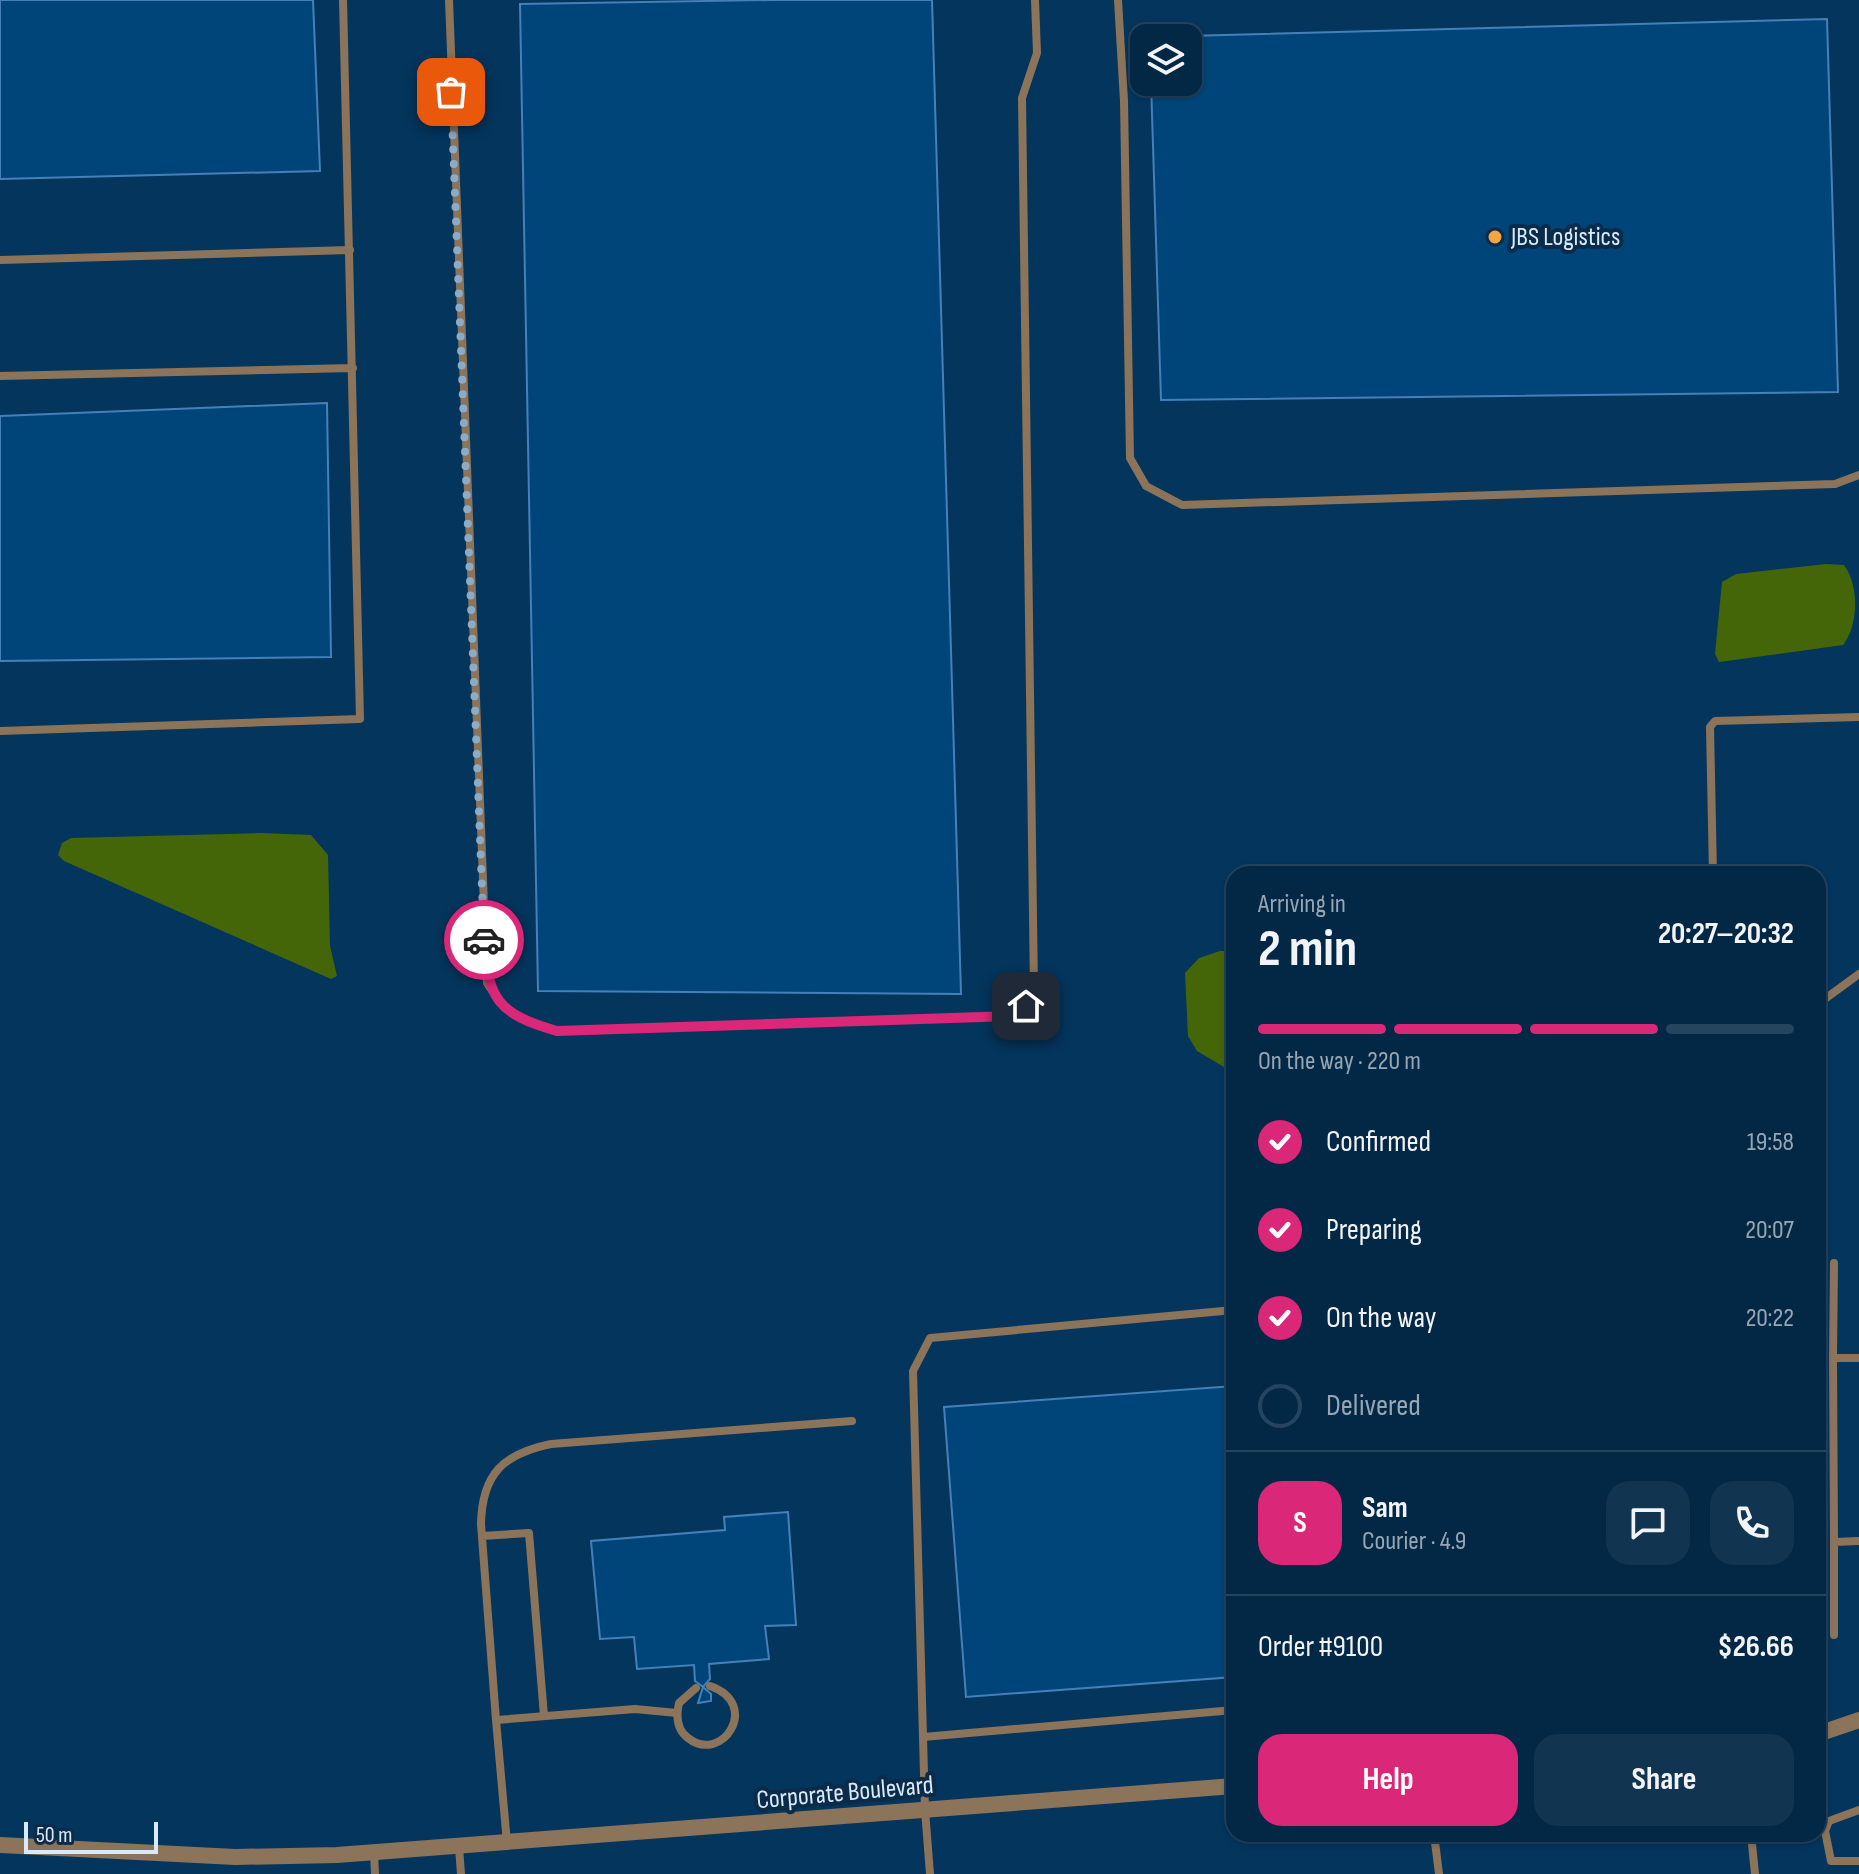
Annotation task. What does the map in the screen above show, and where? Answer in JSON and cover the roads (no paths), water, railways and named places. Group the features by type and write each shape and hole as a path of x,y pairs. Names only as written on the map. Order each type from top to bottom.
{"street":[{"path":"1826,1731 1859,1720"},
{"name":"Corporate Boulevard","path":"0,1845 235,1857 374,1853 1226,1787"}],"lane":[{"path":"0,731 360,719 343,0"},
{"path":"449,0 487,983 501,1005 528,1023 557,1031 1012,1016 1026,1006 1034,991 1022,98 1037,53 1035,0"},
{"path":"1118,0 1124,101 1130,458 1146,486 1182,505 1835,484 1859,475"},
{"path":"0,260 350,250"},
{"path":"0,376 353,368"},
{"path":"1713,866 1710,727 1715,721 1859,717"},
{"path":"1826,998 1859,974"},
{"path":"1834,1263 1834,1635"},
{"path":"930,1874 925,1810 913,1371 930,1338 1226,1311"},
{"path":"1833,1358 1859,1358"},
{"path":"507,1844 482,1536 482,1502 500,1465 516,1453 534,1447 852,1421"},
{"path":"482,1536 529,1533 544,1716"},
{"path":"1834,1542 1859,1541"},
{"path":"696,1688 684,1695 677,1713 681,1731 697,1743 707,1745 725,1738 735,1722 735,1712 727,1695 710,1686"},
{"path":"496,1720 635,1709 677,1713"},
{"path":"923,1737 1226,1711"},
{"path":"1826,1828 1829,1821 1859,1810"},
{"path":"1826,1836 1831,1861 1859,1861"},
{"path":"1435,1842 1439,1874"},
{"path":"1752,1842 1755,1874"},
{"path":"459,1847 461,1874"},
{"path":"374,1853 375,1874"}],"place":[{"name":"JBS Logistics","path":"1495,237"}]}
